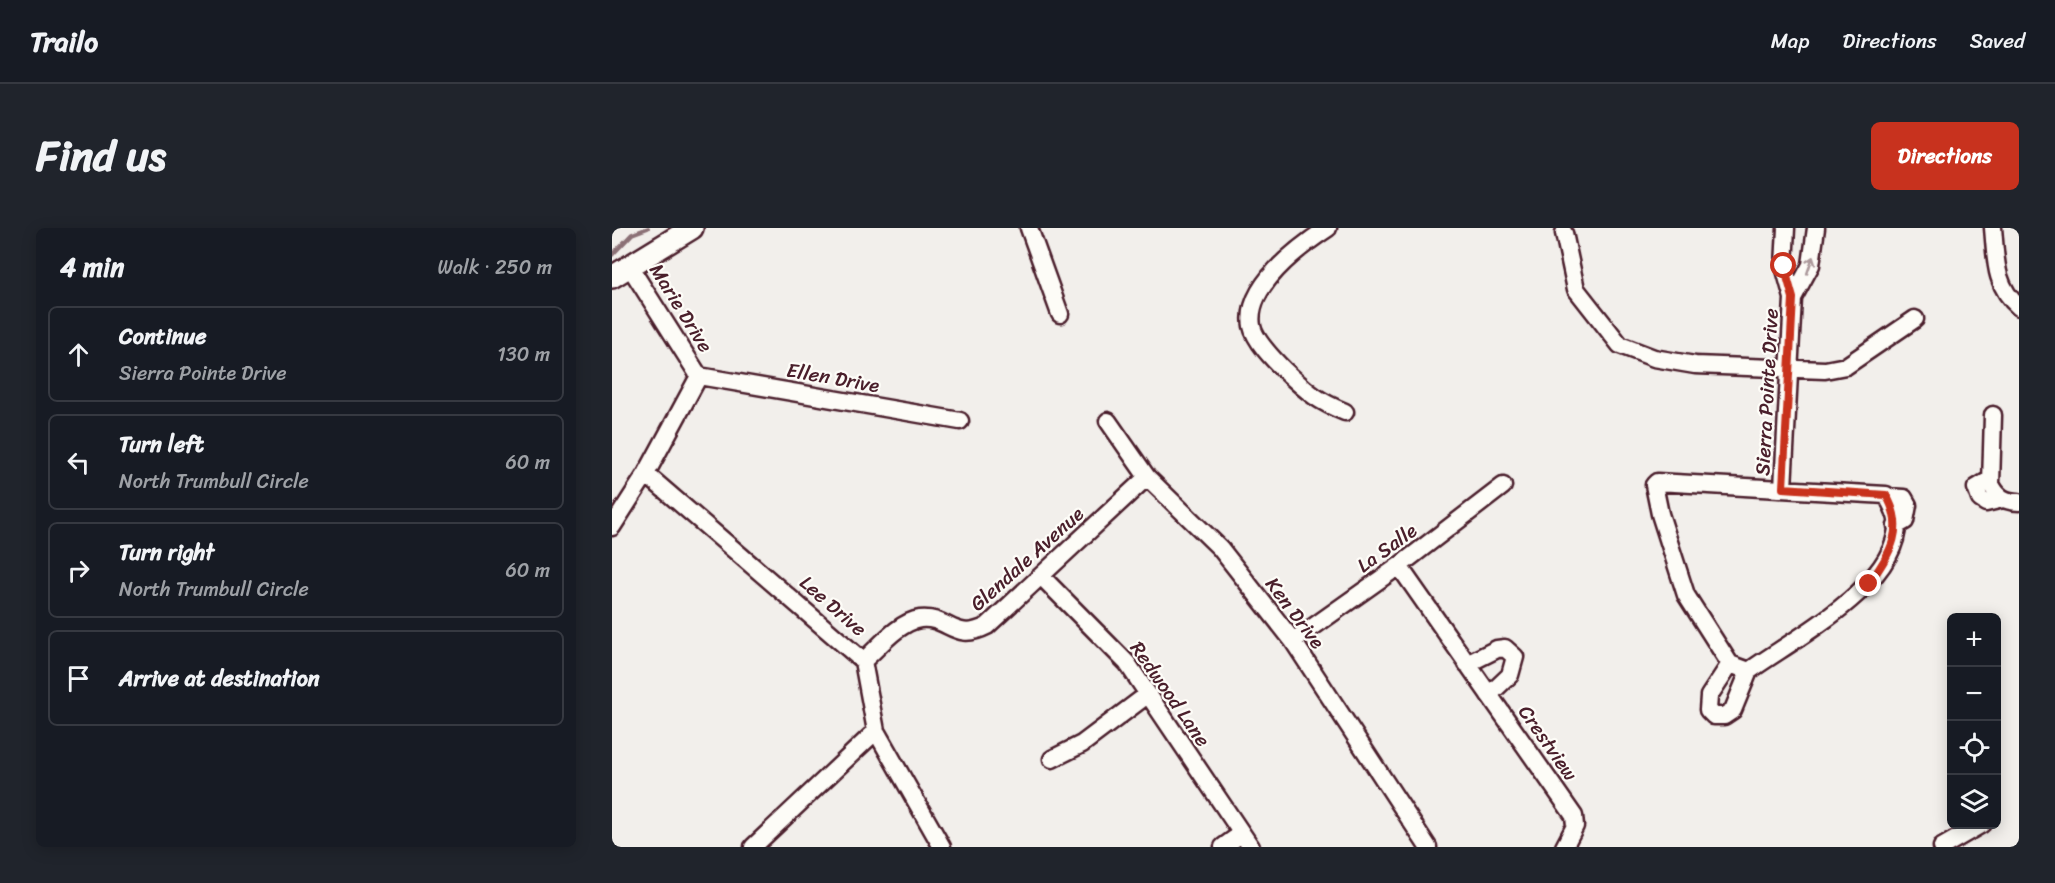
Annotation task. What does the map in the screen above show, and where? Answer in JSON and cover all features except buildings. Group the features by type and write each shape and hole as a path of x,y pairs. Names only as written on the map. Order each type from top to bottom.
{"main road":[{"path":"612,277 692,228"}],"street":[{"path":"1029,228 1060,314"},
{"path":"1328,228 1285,261 1267,280 1255,299 1252,328 1274,360 1319,402 1345,412"},
{"name":"Sierra Pointe Drive","path":"1783,488 1793,298 1784,266 1786,228"},
{"name":"Sierra Pointe Drive","path":"1793,298 1811,265 1816,228"},
{"path":"1993,228 2000,284 2009,298 2019,307"},
{"path":"1564,233 1576,289 1620,345 1654,358 1695,365 1825,370 1846,366 1916,319"},
{"name":"Marie Drive","path":"612,527 646,474 699,376 630,267"},
{"name":"Ellen Drive","path":"699,376 960,422"},
{"path":"1993,415 1991,479 1995,493 2011,500"},
{"name":"Ken Drive","path":"1108,421 1147,477 1220,548 1293,641 1428,847"},
{"name":"Lee Drive","path":"646,474 863,661 876,731 942,847"},
{"name":"Glendale Avenue","path":"863,661 896,632 920,619 932,620 961,632 975,633 987,626 1147,477"},
{"path":"1730,664 1709,696 1708,710 1714,716 1724,716 1733,710 1749,670 1869,584 1890,553 1896,526 1897,520 1887,497 1783,488 1657,482 1654,485 1660,514 1686,595 1730,664 1749,670"},
{"name":"La Salle","path":"1293,641 1399,566 1503,486"},
{"name":"Crestview","path":"1399,566 1574,816 1575,826 1564,847"},
{"name":"Redwood Lane","path":"1041,576 1127,663 1246,840"},
{"path":"1467,664 1497,649 1505,648 1515,657 1510,675 1489,695"},
{"path":"1052,759 1082,744 1148,695"},
{"path":"753,847 876,731"},
{"path":"1942,847 1975,829"},
{"path":"1223,847 1246,840"}],"waterway":[{"path":"612,255 632,234 648,228"}],"route":[{"path":"1784,266 1793,298 1783,488 1886,495 1897,520 1893,545 1869,584"}]}
